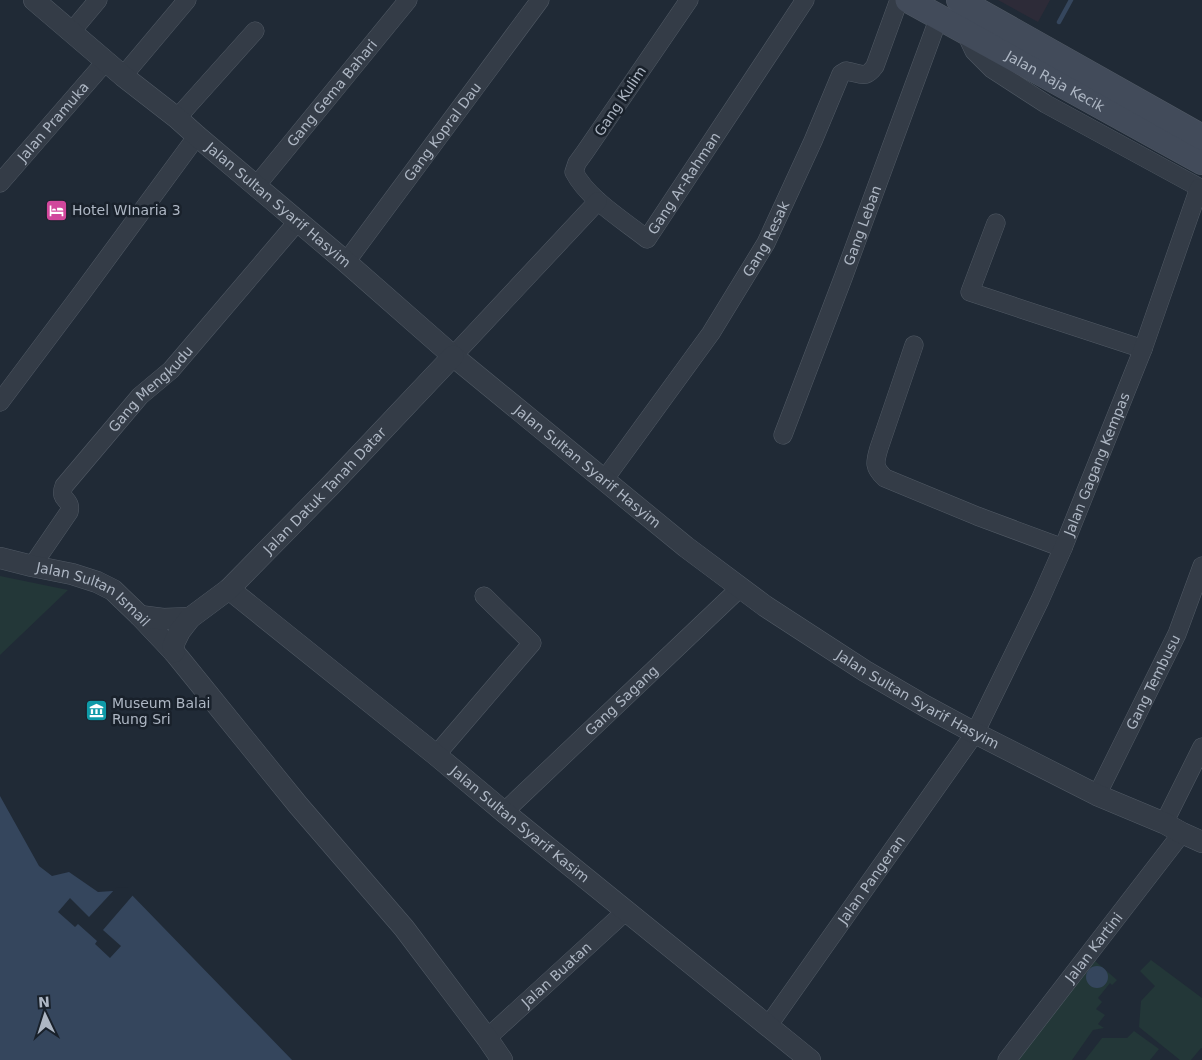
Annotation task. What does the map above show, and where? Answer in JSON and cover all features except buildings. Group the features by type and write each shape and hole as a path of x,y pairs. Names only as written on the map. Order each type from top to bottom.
{"main road":[{"name":"Jalan Raja Kecik","path":"908,0 1202,162"},
{"name":"Jalan Raja Kecik","path":"959,0 1202,138"}],"street":[{"name":"Jalan Sultan Syarif Hasyim","path":"34,0 123,76 177,118 453,356 686,547 740,588 866,671 925,706 1097,794 1202,842"},
{"path":"72,31 98,0"},
{"path":"123,76 188,0"},
{"name":"Gang Gema Bahari","path":"256,186 408,0"},
{"name":"Gang Kopral Dau","path":"346,262 540,0"},
{"name":"Gang Kulim","path":"598,201 579,182 574,172 577,163 688,0"},
{"name":"Gang Ar-Rahman","path":"598,201 647,239 805,0"},
{"name":"Gang Resak","path":"604,480 711,333 766,242 813,141 841,74 846,71 865,75 870,73 875,66 899,0"},
{"name":"Gang Leban","path":"783,435 940,17"},
{"path":"964,30 974,51 992,69 1046,104 1201,189"},
{"path":"177,118 255,31"},
{"name":"Jalan Pramuka","path":"0,183 106,61"},
{"path":"0,402 197,136"},
{"name":"Jalan Gagang Kempas","path":"975,733 1040,600 1063,548 1143,349 1201,189"},
{"path":"453,356 598,201"},
{"name":"Gang Mengkudu","path":"32,566 69,512 69,504 62,494 64,486 140,396 171,370 298,221"},
{"path":"996,223 970,292 1143,349"},
{"path":"914,345 876,458 875,467 879,473 885,478 977,516 1063,548"},
{"name":"Jalan Datuk Tanah Datar","path":"190,618 229,590 453,356"},
{"name":"Jalan Sultan Ismail","path":"0,558 72,574 114,590 174,652 298,805 404,928 502,1060"},
{"name":"Gang Tembusu","path":"1097,794 1177,634 1202,566"},
{"name":"Gang Sagang","path":"504,812 740,588"},
{"name":"Jalan Sultan Syarif Kasim","path":"229,590 436,755 768,1026 800,1057"},
{"path":"436,755 532,643 484,596"},
{"path":"140,616 163,619 190,618"},
{"path":"174,652 173,646 176,639 190,618"},
{"name":"Jalan Pangeran","path":"768,1026 975,733"},
{"name":"Jalan Kartini","path":"1006,1060 1173,828 1202,747"},
{"name":"Jalan Buatan","path":"487,1038 626,911"}],"shaded area":[{"path":"998,0 1050,0 1038,22"}],"green space":[{"path":"0,576 68,590 0,655"},
{"path":"1094,960 1117,980 1112,985 1110,983 1098,998 1102,1002 1096,1009 1105,1015 1098,1024 1104,1028 1093,1030 1072,1060 1016,1060"},
{"path":"1151,960 1202,998 1202,1048 1191,1060 1180,1060 1139,1027 1141,1001 1155,986 1140,971"},
{"path":"1134,1031 1159,1049 1150,1060 1085,1060 1102,1038 1127,1038"}],"water":[{"path":"0,796 39,866 52,876 69,872 98,892 127,890 292,1060 0,1060"},
{"path":"1097,966 1105,969 1108,977 1105,985 1097,988 1089,985 1086,977 1089,969"}],"pier":[{"path":"128,887 134,894 103,930 121,946 110,958 95,944 97,941 78,924 75,927 58,912 70,898 89,917 116,888"}],"waterway":[{"path":"1059,22 1071,0"}],"place":[{"name":"Hotel WInaria 3","path":"56,210"},
{"name":"Museum Balai Rung Sri","path":"96,711"}]}
